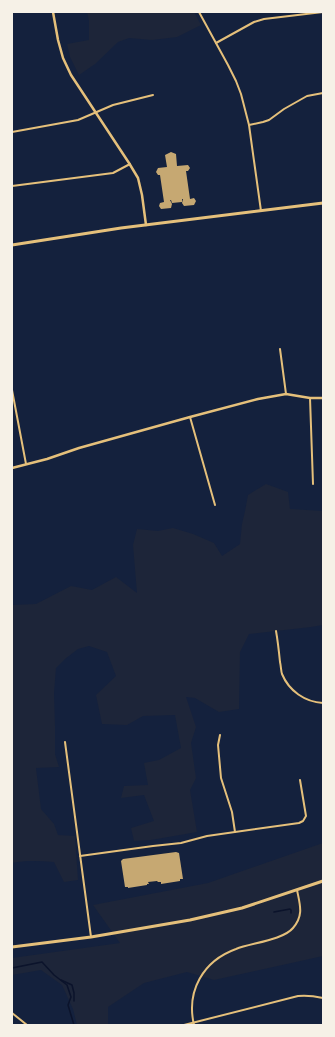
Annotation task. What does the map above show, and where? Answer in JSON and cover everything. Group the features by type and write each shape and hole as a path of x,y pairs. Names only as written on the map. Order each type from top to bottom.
{"main road":[{"path":"12,245 121,228 323,203"},
{"path":"12,947 91,937 205,917 242,908 323,881"}],"street":[{"path":"54,12 58,40 63,58 71,75 138,178 146,226"},
{"path":"199,12 237,83 241,94 249,125 262,211"},
{"path":"216,43 254,22 264,19 323,12"},
{"path":"249,125 269,120 284,109 307,96 323,93"},
{"path":"12,132 78,120 113,105 153,95"},
{"path":"12,186 113,173 130,164"},
{"path":"280,349 286,394"},
{"path":"12,390 26,464"},
{"path":"12,468 190,416 258,399 286,394 310,398 323,398"},
{"path":"310,398 313,484"},
{"path":"190,416 215,505"},
{"path":"276,631 282,673 289,686 304,699 323,702"},
{"path":"220,735 218,745 221,778 232,812 235,832"},
{"path":"65,742 91,937"},
{"path":"80,856 181,843 207,836 299,823 303,821 306,816 300,780"},
{"path":"194,1024 192,998 197,982 206,969 220,957 236,949 279,937 290,931 294,927 300,915 301,909 297,890"},
{"path":"184,1025 194,1024 298,996 306,995 323,998"},
{"path":"12,1013 27,1025"}],"shaded area":[{"path":"87,12 194,12 201,25 177,37 152,40 129,38 118,42 95,64 79,75 70,57 67,44 89,40 89,21"},
{"path":"266,484 288,492 290,509 323,511 323,625 249,634 240,652 239,709 219,712 195,698 186,697 196,727 191,743 196,778 190,790 197,832 151,840 134,841 131,828 154,821 144,795 121,798 124,786 148,785 144,763 159,760 181,748 175,715 143,716 127,725 102,724 96,695 116,676 107,652 89,646 78,649 56,668 54,693 55,754 59,767 36,768 41,809 54,824 58,835 75,836 78,880 64,882 54,862 28,861 12,863 12,605 36,604 71,586 92,590 116,577 137,593 133,545 137,529 158,531 173,528 193,534 214,543 222,556 240,544 242,524 248,495"},
{"path":"323,843 323,956 214,980 187,972 144,983 108,1007 108,1025 77,1025 73,1009 62,985 41,970 12,975 12,958 120,943 93,905 208,883"}],"building":[{"path":"171,152 176,154 177,166 188,165 190,168 186,171 190,199 194,198 196,201 194,205 184,206 182,203 183,199 182,202 172,203 170,200 172,204 171,208 161,209 159,206 160,203 164,202 160,175 156,172 158,168 167,167 165,155"},
{"path":"176,852 179,853 183,879 180,879 180,881 161,884 161,882 157,881 148,882 149,884 147,885 128,888 125,887 121,861 123,859"}],"waterway":[{"path":"274,912 290,909 291,913"},
{"path":"12,968 42,962 54,975 67,985 71,997 68,1005 74,1025"},
{"path":"61,980 72,985 74,1001"}]}
